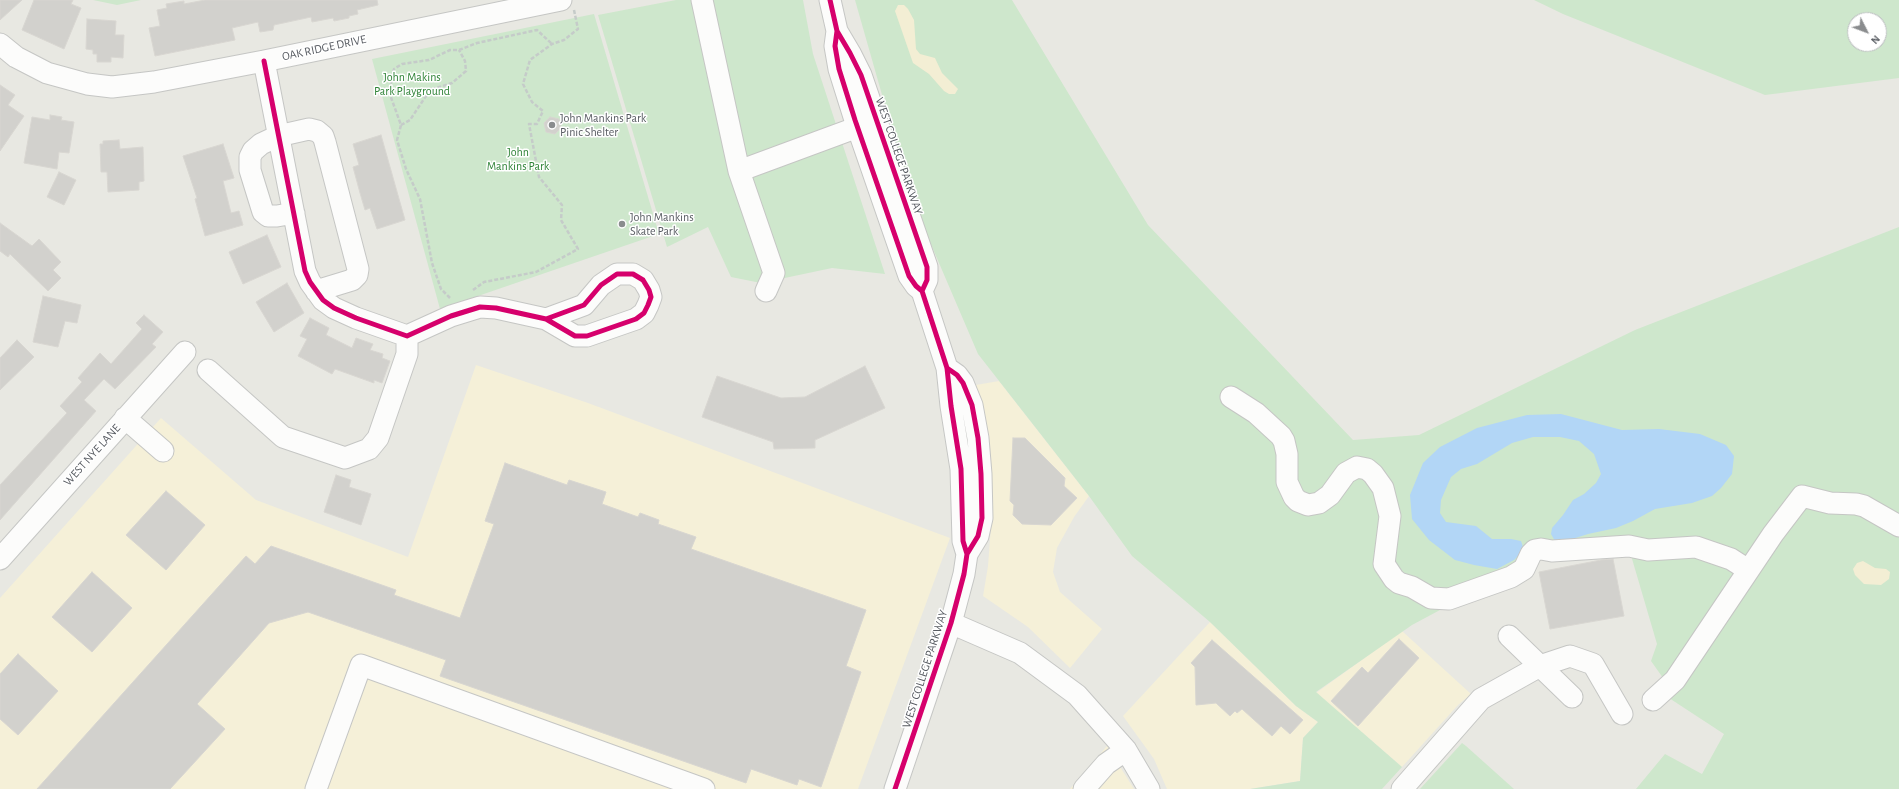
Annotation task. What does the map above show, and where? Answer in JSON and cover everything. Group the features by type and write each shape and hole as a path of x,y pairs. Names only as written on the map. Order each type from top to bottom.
{"street":[{"path":"702,0 739,171 774,273 766,291"},
{"name":"WEST COLLEGE PARKWAY","path":"830,0 837,31 861,75 927,267 927,280 922,292"},
{"name":"OAK RIDGE DRIVE","path":"0,44 16,57 47,73 87,84 112,87 154,82 567,3"},
{"name":"WEST COLLEGE PARKWAY","path":"837,31 835,46 839,69 909,276 922,292 947,368 951,406 961,469 964,541 967,554 964,574 951,623 895,789"},
{"path":"264,61 305,271 316,292 323,300 334,308 356,318 407,336 451,316 480,306 546,319"},
{"path":"739,171 858,127"},
{"path":"294,213 268,216 263,212 250,170 250,157 252,150 278,136 309,129 317,130 323,136 358,269 357,275 352,280 316,292"},
{"path":"208,370 283,436 345,458 369,449 378,438 407,354 407,336"},
{"name":"WEST NYE LANE","path":"0,559 185,352"},
{"path":"1231,397 1256,413 1281,436 1286,454 1287,482 1294,497 1298,501 1308,505 1318,503 1330,495 1351,470 1362,467 1373,474 1382,488 1390,516 1384,564 1399,584 1412,587 1431,598 1449,599 1511,577 1524,569 1531,554 1535,550 1541,549 1552,551 1629,546 1648,550 1696,547 1730,559 1748,570"},
{"path":"125,418 163,451"},
{"path":"1653,700 1675,680 1748,570 1802,496 1830,503 1856,504 1864,506 1899,526"},
{"path":"951,623 1020,653 1077,695 1126,750 1149,789"},
{"path":"1509,636 1572,697"},
{"path":"1402,789 1481,699 1540,666 1570,656 1593,664 1622,714"},
{"path":"316,789 361,665 704,789"},
{"path":"1084,789 1106,764 1126,750"}],"path":[{"path":"468,293 484,282 536,272 578,249 561,220 562,205 539,177 529,124 537,124 543,111 532,102 523,84 530,60 552,44 564,40 578,29 567,3"},
{"path":"456,297 449,298 441,289 432,263 420,199 406,169 397,140 401,126 389,92 394,69 402,64 429,60 450,50 459,50 477,43 537,30 552,44"},
{"path":"401,126 410,120 430,90 452,83 461,77 466,71 465,61 459,50"}],"shaded area":[{"path":"476,365 588,403 950,538 858,789 0,789 0,598 161,418 256,500 408,557"},
{"path":"999,381 1089,496 1074,517 1057,548 1053,572 1060,592 1102,629 1070,668 1028,627 983,596 988,566 992,513 987,442 976,385"},
{"path":"1210,622 1296,706 1318,722 1303,738 1300,781 1250,789 1167,789 1154,759 1123,716"},
{"path":"1402,631 1471,694 1458,705 1402,767 1316,693"},
{"path":"1107,746 1134,789 1070,789"}],"green space":[{"path":"93,0 141,0 117,5"},
{"path":"676,0 803,0 813,54 885,274 832,268 761,283 731,277 708,227 667,247 598,15"},
{"path":"855,0 1012,0 1148,225 1353,440 1419,435 1635,330 1899,227 1899,789 1636,789 1665,754 1702,774 1724,734 1669,698 1673,692 1651,661 1657,644 1630,552 1539,557 1412,625 1316,692 1402,767 1382,789 1250,789 1300,781 1303,738 1318,722 1296,706 1210,622 1132,556 1089,496 978,354 912,200"},
{"path":"1534,0 1899,0 1899,78 1765,95 1563,14"},
{"name":"John Mankins Park","path":"594,14 659,234 440,309 372,59"},
{"path":"1462,743 1466,746 1514,789 1420,789"}],"sand":[{"path":"898,5 904,5 914,20 916,49 920,54 935,58 942,73 958,89 955,94 949,94 944,91 929,74 913,63 895,11"},
{"path":"1863,561 1875,568 1886,569 1890,572 1889,579 1881,585 1864,584 1855,575 1853,569 1857,563"}],"water":[{"path":"1561,414 1622,430 1659,429 1700,434 1726,445 1734,456 1732,474 1721,488 1712,496 1692,503 1655,509 1616,528 1588,534 1566,541 1555,541 1551,534 1552,528 1573,500 1584,494 1596,483 1601,474 1594,454 1579,441 1560,437 1533,437 1512,443 1477,464 1461,469 1451,477 1441,500 1440,513 1446,522 1476,526 1492,539 1511,539 1521,541 1524,550 1514,560 1497,569 1474,565 1455,560 1429,540 1412,519 1410,495 1423,463 1440,447 1477,428 1527,415"}],"building":[{"path":"0,0 22,0 0,20"},
{"path":"34,0 73,0 71,4 81,8 64,49 22,30"},
{"path":"205,0 377,0 378,5 357,10 358,14 349,16 349,18 334,21 333,18 312,22 311,17 274,25 273,30 260,32 258,22 232,28 235,40 155,56 149,28 160,26 157,10 167,8 166,4 184,1 184,4"},
{"path":"87,19 116,21 115,35 124,35 123,58 111,57 111,62 97,62 97,54 93,54 93,50 86,49"},
{"path":"0,85 15,95 8,105 24,116 0,151"},
{"path":"50,115 62,117 61,120 74,122 69,153 59,152 57,169 24,163 32,117 50,120"},
{"name":"John Mankins Park Pinic Shelter","path":"550,117 559,119 561,128 555,134 546,132 544,123"},
{"path":"381,135 405,220 377,229 370,208 365,210 360,193 353,167 359,165 353,144"},
{"path":"119,140 120,149 143,147 144,181 139,182 139,190 108,192 107,172 101,172 100,144 103,144 103,141"},
{"path":"223,144 234,178 223,181 231,213 239,211 243,225 205,236 195,199 197,198 183,156"},
{"path":"59,172 76,180 64,205 47,197"},
{"path":"0,223 32,246 39,239 61,262 53,270 61,278 48,291 10,254 8,257 0,251"},
{"path":"267,235 281,267 243,284 229,252"},
{"path":"287,283 304,313 274,332 256,302"},
{"path":"43,296 81,305 77,323 65,321 58,347 33,342"},
{"path":"144,315 163,332 152,344 156,347 115,389 104,379 84,400 96,411 0,520 0,485 67,413 60,406 82,382 78,378 100,353 111,364 142,329 136,323"},
{"path":"310,318 329,328 326,335 352,348 356,338 373,344 370,350 383,354 382,358 390,361 382,383 374,380 374,383 335,369 332,374 298,356 307,339 300,336"},
{"path":"17,340 34,357 0,390 0,358"},
{"path":"865,366 885,408 815,440 815,448 774,449 773,442 702,417 717,376 781,398 805,397"},
{"path":"1013,438 1025,438 1065,478 1064,486 1077,498 1051,525 1022,524 1013,515 1014,505 1010,501"},
{"path":"505,463 567,485 569,480 606,492 602,504 638,517 640,513 659,520 658,524 696,537 691,549 866,610 846,666 861,672 821,787 799,779 797,785 751,769 746,783 440,676 446,660 308,612 269,623 197,704 225,729 170,789 37,789 246,556 255,564 271,546 396,590 394,595 460,618 494,524 485,521"},
{"path":"336,475 351,480 349,487 371,494 361,525 324,512"},
{"path":"166,491 205,525 166,570 126,535"},
{"path":"1613,559 1624,616 1550,629 1539,572"},
{"path":"92,572 132,608 92,652 52,617"},
{"path":"1399,639 1419,658 1358,726 1331,701 1362,667 1368,673"},
{"path":"1212,640 1303,720 1290,734 1281,726 1272,736 1242,709 1237,713 1235,711 1230,716 1216,703 1196,705 1195,667 1191,663"},
{"path":"18,654 58,691 18,735 0,719 0,674"}],"cycle path":[{"path":"830,0 837,31 835,46 839,69 855,120 909,276 916,286 922,291 947,368 951,406 961,469 963,541 967,554"},
{"path":"837,31 861,75 927,267 927,280 922,291"},
{"path":"264,61 305,271 310,282 323,300 334,308 356,318 407,336 451,316 480,307 496,308 546,319 575,336 587,336 636,319 644,313 651,297 643,280 633,274 617,274 601,285 584,305 546,319"},
{"path":"895,789 951,623 964,574 967,554 978,536 982,518 978,438 972,405 963,383 957,375 947,368"}],"place":[{"name":"John Mankins Park Pinic Shelter","path":"552,125"},
{"name":"John Mankins Skate Park","path":"622,224"}],"park label":[{"name":"John Makins Park Playground","path":"412,84"}]}
